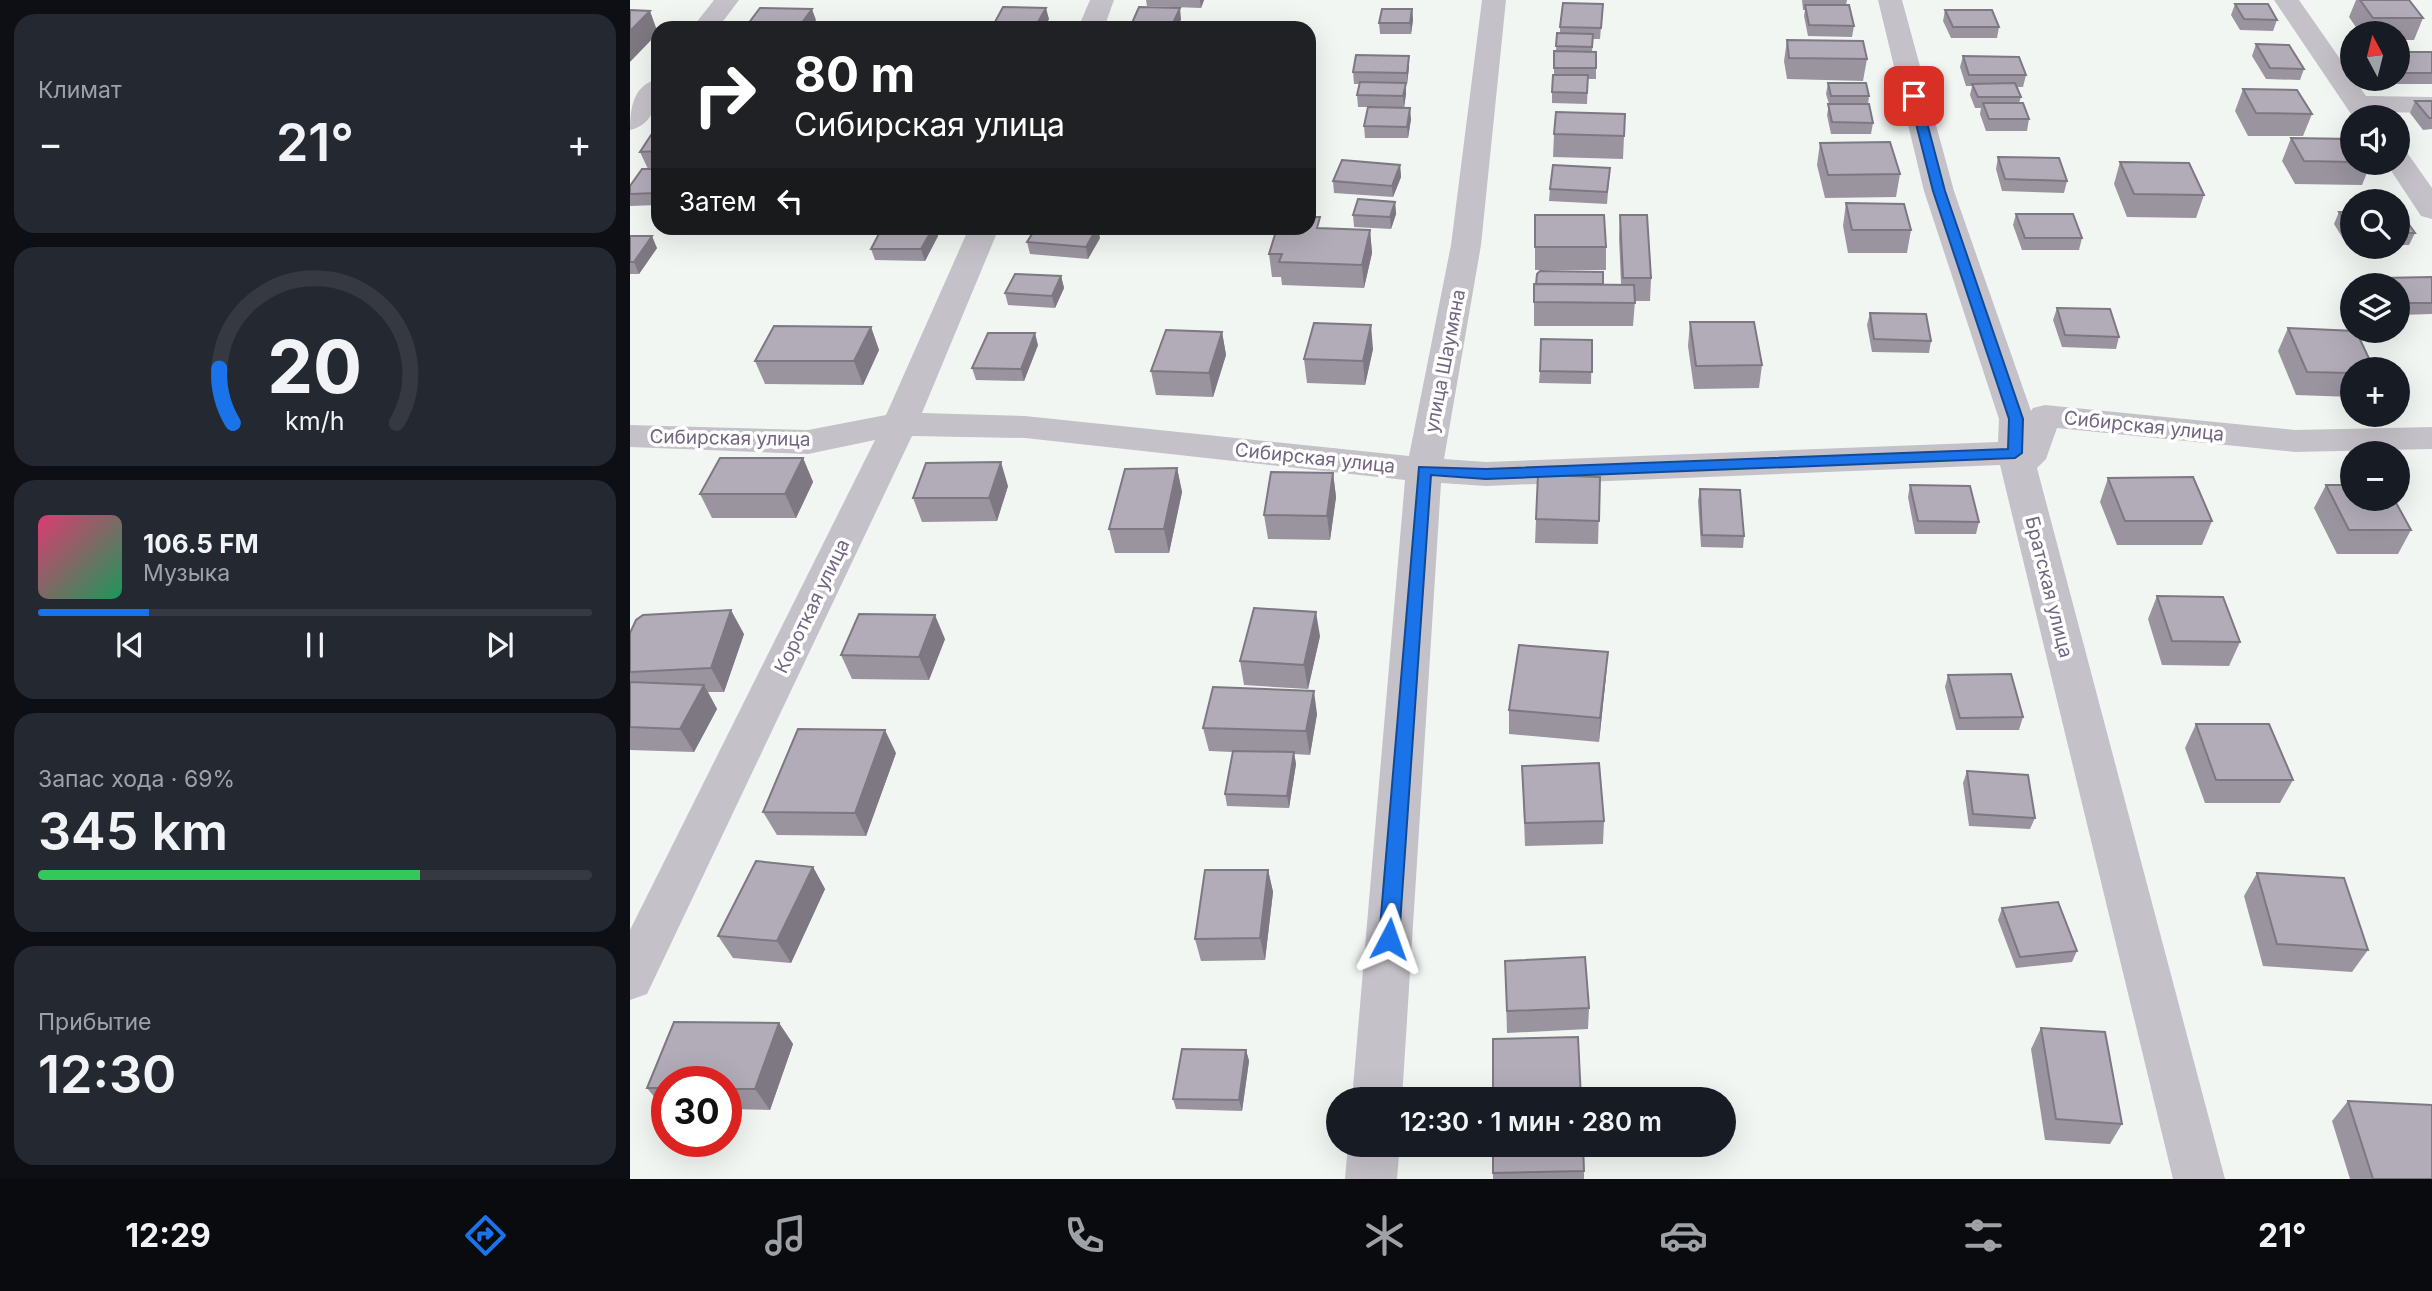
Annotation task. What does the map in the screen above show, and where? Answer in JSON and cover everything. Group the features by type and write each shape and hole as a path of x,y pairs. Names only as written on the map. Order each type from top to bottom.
{"street":[{"path":"710,21 727,0"},
{"path":"1094,21 1102,0"},
{"name":"улица Шаумяна","path":"1378,1087 1424,470 1466,245 1494,0"},
{"name":"Братская улица","path":"1890,0 1939,191 2016,419 2015,453 2199,1179"},
{"path":"2286,0 2359,105"},
{"path":"630,122 651,96"},
{"path":"2410,107 2432,105"},
{"path":"2408,175 2432,209"},
{"name":"Короткая улица","path":"630,979 900,424 982,235"},
{"name":"Сибирская улица","path":"630,436 808,442 900,424 1026,428 1424,470 1486,474 2015,453 2028,459 2045,416 2295,441 2432,438"},
{"path":"1371,1179 1373,1157"}],"building":[{"path":"2360,0 2409,0 2423,18 2373,18"},
{"path":"1563,3 1603,4 1601,28 1560,27"},
{"path":"2235,4 2268,4 2277,20 2244,19"},
{"path":"1805,5 1849,5 1854,26 1809,25"},
{"path":"1003,7 1046,8 1039,21 996,21"},
{"path":"1139,7 1180,8 1174,21 1133,21"},
{"path":"760,8 812,9 803,21 750,21"},
{"path":"1382,9 1412,9 1410,23 1379,23"},
{"path":"630,10 650,11 630,31"},
{"path":"1945,10 1992,10 1999,27 1953,27"},
{"path":"1557,33 1593,34 1592,47 1556,46"},
{"path":"1787,40 1863,41 1867,59 1789,58"},
{"path":"2256,44 2289,45 2304,69 2270,68"},
{"path":"1554,51 1596,52 1596,68 1554,68"},
{"path":"2410,52 2432,52 2432,73 2410,73"},
{"path":"1356,55 1409,56 1407,73 1353,72"},
{"path":"1963,56 2019,57 2026,75 1969,75"},
{"path":"1553,75 1588,75 1587,93 1552,92"},
{"path":"1360,82 1406,83 1403,96 1357,95"},
{"path":"1828,83 1866,83 1869,96 1831,96"},
{"path":"2015,83 2021,97 1978,97 1972,84"},
{"path":"2243,89 2297,90 2312,114 2256,113"},
{"path":"2415,101 2432,101 2432,118 2429,118"},
{"path":"1983,103 2023,103 2029,119 1989,119"},
{"path":"1828,104 1869,104 1873,123 1832,122"},
{"path":"1368,107 1410,108 1407,127 1364,126"},
{"path":"1556,112 1625,114 1624,136 1554,134"},
{"path":"651,135 651,151 640,152"},
{"path":"2291,138 2340,139 2340,162 2304,161"},
{"path":"1890,142 1900,174 1828,175 1820,143"},
{"path":"1998,157 2059,158 2067,181 2005,179"},
{"path":"1342,160 1400,165 1392,186 1333,181"},
{"path":"2120,162 2189,163 2204,195 2134,194"},
{"path":"1553,165 1610,168 1607,192 1550,189"},
{"path":"642,169 651,169 651,193 630,194 630,186"},
{"path":"1358,199 1395,202 1390,217 1353,215"},
{"path":"1846,203 1904,204 1911,230 1852,230"},
{"path":"2016,214 2073,214 2082,238 2025,238"},
{"path":"1535,215 1604,215 1606,247 1535,247"},
{"path":"1620,215 1647,215 1651,278 1623,278"},
{"path":"1316,217 1320,217 1317,228 1370,230 1362,265 1279,262 1282,254 1269,254 1275,235 1316,235"},
{"path":"878,235 929,235 921,249 871,249"},
{"path":"1032,235 1093,235 1086,247 1027,242"},
{"path":"630,236 652,236 634,262 630,262"},
{"path":"1540,271 1603,272 1603,284 1536,284"},
{"path":"1015,274 1061,276 1052,296 1005,293"},
{"path":"2410,277 2432,277 2432,303 2410,303"},
{"path":"1534,284 1634,285 1635,303 1534,302"},
{"path":"2057,308 2110,309 2119,337 2065,335"},
{"path":"1870,313 1926,314 1931,341 1874,339"},
{"path":"1690,322 1754,322 1762,365 1696,366"},
{"path":"1314,323 1371,325 1363,361 1304,359"},
{"path":"774,326 871,327 854,361 755,361"},
{"path":"2288,328 2340,330 2340,343 2362,343 2368,357 2340,357 2340,373 2307,372"},
{"path":"1166,330 1222,332 1209,373 1151,371"},
{"path":"988,333 1035,333 1021,369 972,368"},
{"path":"1541,339 1592,340 1592,372 1540,371"},
{"path":"720,458 803,458 785,494 700,494"},
{"path":"1001,462 989,498 913,498 926,463"},
{"path":"1177,468 1164,529 1109,529 1125,469"},
{"path":"1271,472 1333,473 1327,516 1264,515"},
{"path":"1538,475 1600,477 1599,521 1536,519"},
{"path":"2193,477 2212,521 2125,521 2108,478"},
{"path":"1910,485 1970,486 1979,522 1918,521"},
{"path":"2326,485 2340,485 2340,511 2401,511 2411,530 2349,530"},
{"path":"1700,489 1740,490 1744,536 1702,535"},
{"path":"2157,596 2223,597 2240,642 2172,641"},
{"path":"1254,608 1316,612 1304,665 1240,661"},
{"path":"731,610 711,668 630,672 630,633 636,620 643,615"},
{"path":"859,614 935,615 919,657 841,655"},
{"path":"1519,645 1608,652 1600,718 1509,710"},
{"path":"2011,674 2023,717 1960,718 1948,675"},
{"path":"630,682 704,685 680,729 630,727"},
{"path":"1213,687 1314,691 1306,731 1203,728"},
{"path":"2196,724 2269,724 2293,780 2216,780"},
{"path":"798,729 885,730 855,813 763,812"},
{"path":"1233,751 1294,752 1287,796 1225,794"},
{"path":"1599,763 1604,821 1525,823 1522,766"},
{"path":"1967,771 2028,775 2035,818 1973,814"},
{"path":"756,861 813,867 777,941 718,936"},
{"path":"1205,870 1268,870 1260,938 1195,939"},
{"path":"2257,873 2344,878 2368,950 2277,944"},
{"path":"2058,902 2077,951 2020,957 2002,908"},
{"path":"1585,957 1589,1008 1507,1011 1505,961"},
{"path":"674,1022 779,1023 755,1089 742,1089 742,1066 656,1066"},
{"path":"2041,1028 2105,1032 2122,1124 2056,1119"},
{"path":"1578,1037 1580,1087 1493,1087 1493,1039"},
{"path":"1182,1049 1246,1050 1239,1100 1173,1099"},
{"path":"2348,1101 2432,1105 2432,1179 2373,1179"},
{"path":"1493,1157 1583,1157 1584,1171 1493,1173"}],"route":[{"path":"1389,939 1424,470 1486,474 2015,453 2016,419 1939,191 1914,96"}]}
